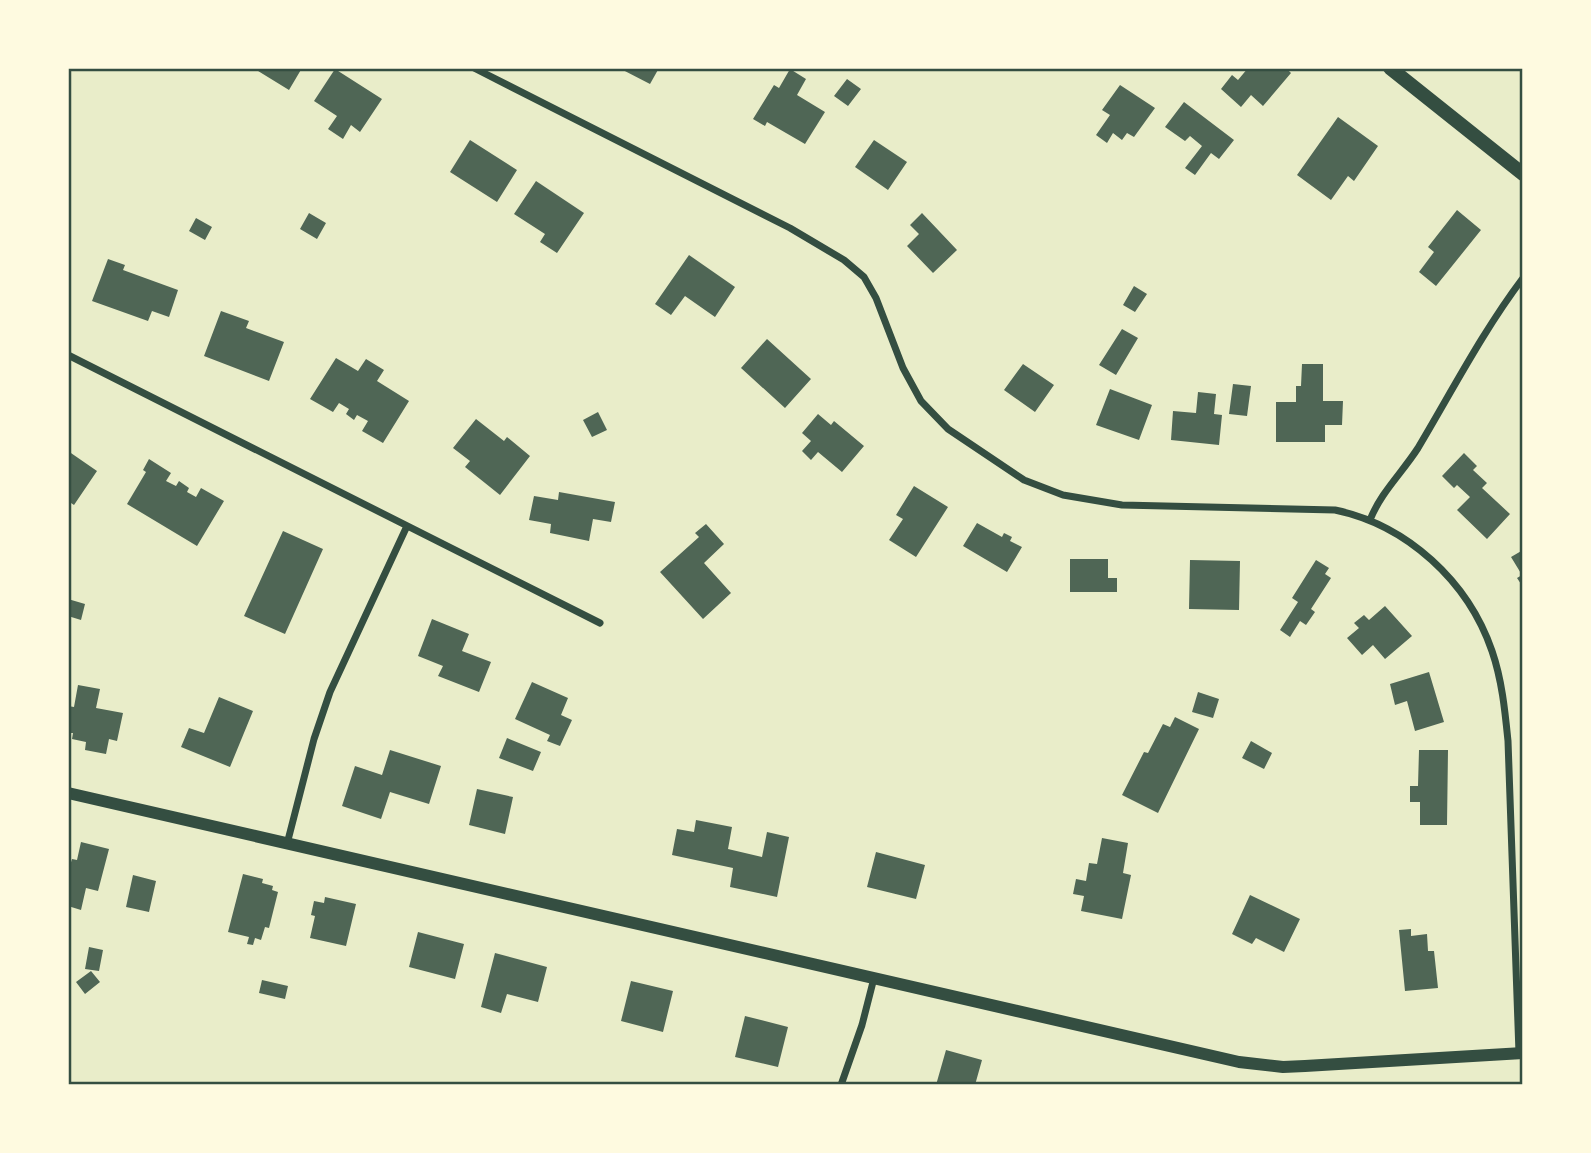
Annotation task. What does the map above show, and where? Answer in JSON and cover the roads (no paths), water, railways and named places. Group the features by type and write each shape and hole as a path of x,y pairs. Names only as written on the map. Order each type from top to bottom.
{"main road":[{"path":"1390,68 1523,174"}],"street":[{"path":"68,793 1239,1062 1283,1067 1349,1065 1521,1053 1508,741 1502,697 1492,651 1471,608 1432,560 1402,536 1355,514 1316,508 1103,503 1063,495 1024,480 948,429 921,401 903,368 876,298 864,276 844,260 790,228 474,68"},
{"path":"1370,520 1380,499 1413,455 1467,362 1523,278"},
{"path":"68,355 600,623"},
{"path":"287,844 314,739 330,692 407,526"},
{"path":"841,1085 862,1025 874,978"}]}
